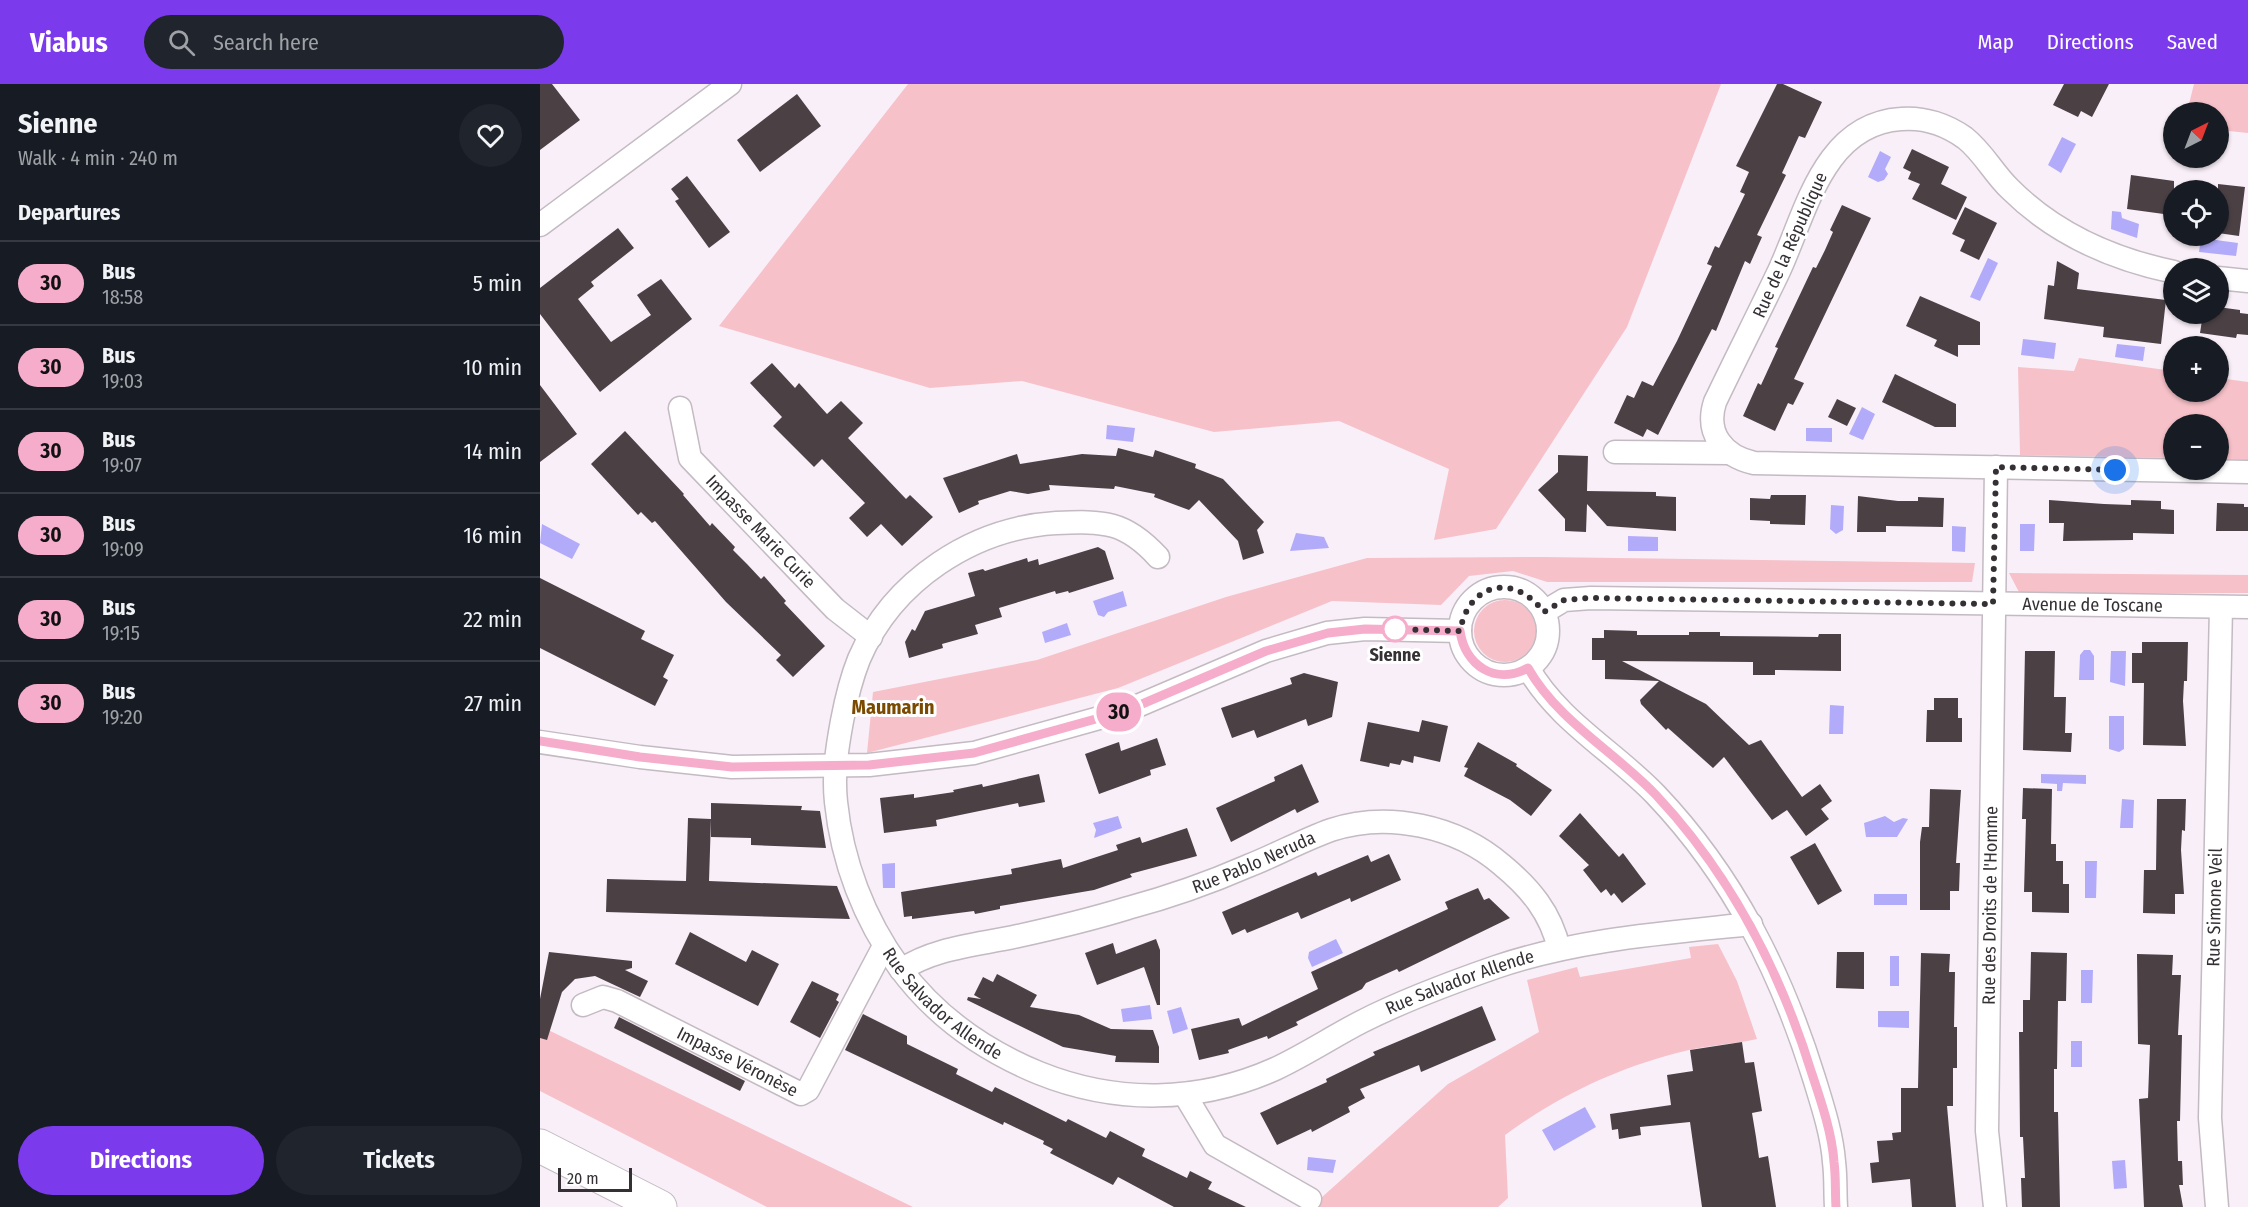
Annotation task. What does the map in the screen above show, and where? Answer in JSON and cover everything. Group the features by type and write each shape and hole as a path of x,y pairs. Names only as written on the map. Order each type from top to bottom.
{"main road":[{"path":"540,1146 660,1207"}],"street":[{"path":"540,225 730,84"},
{"name":"Rue de la République","path":"1729,453 1716,440 1712,431 1711,413 1715,402 1773,283 1821,172 1838,149 1876,123 1892,119 1916,119 1953,131 1976,148 2015,195 2056,226 2121,258 2163,269"},
{"path":"2229,279 2248,281"},
{"name":"Impasse Marie Curie","path":"680,408 690,458 835,609 871,637"},
{"path":"1615,452 1729,453 1754,463 2248,472"},
{"path":"1993,604 1996,467"},
{"name":"Rue Salvador Allende","path":"1158,557 1142,539 1122,527 1093,523 1059,523 1005,531 951,554 928,571 907,591 871,637 860,658 848,693 835,766 836,801 844,853 858,894 884,946 901,970 942,1015 976,1041 1012,1062 1083,1088 1136,1097 1185,1095 1270,1071 1359,1023 1426,992 1501,965 1559,950 1658,933 1752,924"},
{"path":"1497,587 1522,591 1534,599 1544,612 1548,636 1543,651 1528,668 1507,675 1482,669 1470,659 1462,646 1460,631 1463,615 1470,602 1482,592 1497,587"},
{"name":"Avenue de Toscane","path":"1544,612 1564,600 1590,598 2248,607"},
{"name":"Rue des Droits de l'Homme","path":"1993,604 1988,1131 1995,1207"},
{"name":"Rue Simone Veil","path":"2217,1207 2210,1118 2221,607"},
{"path":"540,741 640,757 732,767 835,766 974,753 1128,710 1266,651 1328,633 1365,629 1460,631"},
{"path":"1528,668 1538,685 1557,708 1622,762 1684,826 1713,864 1752,924 1787,999 1819,1094 1834,1160 1836,1207"},
{"name":"Rue Pablo Neruda","path":"901,970 937,952 1075,923 1141,905 1207,883 1331,830 1370,822 1423,826 1457,837 1495,858 1514,874 1546,912 1559,950"},
{"name":"Impasse Véronèse","path":"583,1005 603,998 617,1001 801,1094 808,1090 884,946"},
{"path":"1185,1095 1215,1145 1310,1199"}],"shaded area":[{"path":"908,84 1721,84 1627,327 1496,529 1434,540 1449,469 1339,421 1214,432 1022,381 930,388 719,326"},
{"path":"2194,84 2248,84 2248,133 2229,131 2229,102 2190,102"},
{"path":"2062,137 2076,144 2061,173 2048,165"},
{"path":"1880,151 1891,157 1885,169 1888,174 1884,180 1878,182 1868,177"},
{"path":"2112,211 2121,212 2122,218 2139,224 2137,238 2111,229"},
{"path":"2229,242 2238,243 2236,256 2199,252 2200,246 2229,246"},
{"path":"1988,258 1998,263 1980,301 1970,297"},
{"path":"2023,339 2056,343 2054,359 2021,355"},
{"path":"2117,344 2145,347 2143,361 2115,357"},
{"path":"2079,358 2163,370 2163,402 2229,402 2229,379 2248,382 2248,460 2229,459 2229,414 2163,414 2163,458 2020,455 2018,367 2074,371"},
{"path":"1862,407 1875,414 1863,440 1849,434"},
{"path":"1107,425 1135,428 1133,442 1106,439"},
{"path":"1806,428 1832,428 1832,442 1806,441"},
{"path":"1831,505 1844,506 1843,530 1836,534 1830,529"},
{"path":"542,524 580,544 572,559 540,543"},
{"path":"2020,524 2035,524 2034,551 2020,551"},
{"path":"1952,526 1966,527 1965,552 1952,551"},
{"path":"1296,533 1324,537 1329,548 1290,551"},
{"path":"1628,536 1658,537 1658,551 1628,551"},
{"path":"1545,557 1975,563 1972,582 1547,582 1513,571 1469,576 1441,605 1332,601 1118,688 867,753 873,692 1037,660 1226,597 1367,558"},
{"path":"2009,573 2248,575 2248,593 2020,594"},
{"path":"1123,591 1127,606 1108,612 1104,617 1098,615 1093,601"},
{"path":"1505,600 1527,609 1536,631 1527,653 1505,662 1483,653 1474,631 1483,609"},
{"path":"1067,623 1071,635 1045,643 1042,632"},
{"path":"2084,650 2090,650 2094,656 2094,680 2079,680 2080,655"},
{"path":"2111,651 2126,651 2125,686 2110,682"},
{"path":"1830,705 1844,706 1843,734 1829,734"},
{"path":"2109,716 2124,716 2124,749 2119,752 2109,749"},
{"path":"2041,774 2086,775 2086,784 2063,783 2062,791 2057,791 2057,784 2041,783"},
{"path":"2122,799 2134,800 2133,828 2120,828"},
{"path":"1118,816 1122,828 1094,838 1096,830 1093,823"},
{"path":"1885,816 1894,822 1903,818 1908,819 1897,837 1866,837 1864,823"},
{"path":"2085,861 2097,861 2096,898 2085,898"},
{"path":"895,863 895,888 883,888 882,864"},
{"path":"1874,894 1907,894 1907,905 1874,905"},
{"path":"1336,939 1343,953 1312,967 1308,958 1309,952"},
{"path":"1718,944 1737,981 1757,1039 1689,1050 1639,1064 1592,1083 1526,1120 1505,1135 1508,1198 1498,1207 1311,1207 1448,1084 1539,1032 1527,980 1577,967 1580,977 1691,958 1689,947"},
{"path":"1890,956 1899,956 1899,986 1890,986"},
{"path":"2081,970 2093,970 2092,1003 2081,1003"},
{"path":"1150,1005 1152,1019 1123,1022 1121,1009"},
{"path":"1181,1007 1188,1029 1173,1034 1167,1011"},
{"path":"1878,1011 1909,1011 1909,1028 1878,1027"},
{"path":"540,1026 913,1207 767,1207 540,1091"},
{"path":"2071,1041 2082,1041 2082,1067 2071,1067"},
{"path":"1585,1107 1596,1127 1554,1151 1542,1130"},
{"path":"1308,1157 1336,1160 1333,1173 1307,1170"},
{"path":"2125,1160 2127,1188 2114,1189 2112,1161"}],"building":[{"path":"540,84 552,84 580,120 540,150"},
{"path":"1777,84 1783,84 1822,102 1805,138 1799,136 1782,173 1786,175 1757,235 1762,237 1750,264 1745,261 1716,331 1712,329 1658,435 1647,429 1643,437 1614,423 1627,395 1634,398 1642,381 1653,386 1677,341 1712,266 1707,264 1715,246 1719,248 1745,194 1740,192 1749,172 1736,166"},
{"path":"2064,84 2109,84 2092,117 2081,111 2078,117 2053,105"},
{"path":"797,94 821,126 760,172 737,140"},
{"path":"1912,149 1949,167 1941,184 1967,197 1956,220 1912,199 1920,184 1908,179 1911,172 1903,168"},
{"path":"2131,175 2167,180 2163,180 2163,214 2127,209"},
{"path":"687,176 730,232 709,248 675,201 679,199 671,189"},
{"path":"2229,185 2245,187 2239,236 2229,235"},
{"path":"1842,205 1871,218 1794,379 1804,383 1793,405 1788,403 1775,431 1743,416 1758,383 1761,385 1778,348 1775,347 1813,267 1816,268 1825,250 1833,232 1830,230"},
{"path":"1965,207 1997,223 1979,260 1960,251 1965,240 1952,234"},
{"path":"618,228 634,248 591,282 594,286 578,299 611,342 651,315 637,295 661,279 692,319 600,392 540,314 540,288"},
{"path":"2057,261 2079,273 2077,289 2163,300 2161,344 2103,337 2104,327 2044,319 2048,285 2054,286"},
{"path":"1920,296 1980,322 1980,345 1958,345 1958,357 1934,346 1937,340 1906,326"},
{"path":"2229,308 2248,314 2248,335 2237,334 2236,338 2200,333 2201,324 2229,324"},
{"path":"772,363 795,388 799,383 827,414 841,401 863,423 848,438 906,499 910,495 933,517 902,546 881,524 867,537 849,518 865,503 822,459 814,467 773,426 782,417 750,383"},
{"path":"1895,374 1956,404 1956,427 1935,427 1882,402"},
{"path":"540,385 577,434 540,462"},
{"path":"1837,399 1856,408 1847,426 1828,417"},
{"path":"625,431 684,494 710,526 712,523 735,547 733,550 761,579 764,576 786,601 784,603 825,646 793,677 776,660 781,655 726,602 655,521 652,523 641,512 638,515 591,464"},
{"path":"1118,448 1153,457 1155,450 1196,464 1195,468 1223,479 1264,522 1257,530 1264,553 1243,560 1238,541 1199,500 1189,510 1154,497 1155,494 1115,486 1114,489 1049,485 1050,490 1028,494 1010,491 978,501 979,504 959,513 943,478 1017,454 1020,464 1082,454 1116,456"},
{"path":"1558,455 1588,456 1587,491 1656,492 1656,496 1676,497 1676,531 1607,526 1587,504 1586,532 1565,531 1565,519 1538,490 1558,472"},
{"path":"1771,495 1806,495 1805,525 1770,524 1770,521 1750,520 1750,498 1770,499"},
{"path":"1858,496 1898,501 1918,501 1918,497 1944,498 1943,527 1886,526 1886,532 1857,532"},
{"path":"2049,500 2131,505 2131,500 2161,501 2161,509 2174,510 2174,534 2133,533 2133,540 2063,541 2064,523 2049,523"},
{"path":"2217,503 2244,504 2244,507 2248,507 2248,531 2216,531"},
{"path":"1098,547 1105,551 1114,579 1069,593 1068,591 1056,594 1055,591 999,608 1002,617 975,625 978,634 942,644 943,648 909,658 905,642 912,629 915,631 925,611 975,596 968,573 983,569 985,571 1027,558 1028,562 1038,559 1039,565"},
{"path":"540,578 645,631 641,639 674,655 663,677 668,680 655,706 540,648"},
{"path":"1604,630 1637,631 1637,635 1689,635 1689,632 1720,632 1720,636 1818,637 1819,634 1841,634 1841,671 1775,670 1775,675 1753,675 1753,662 1622,661 1706,704 1749,745 1761,740 1802,797 1820,784 1832,801 1821,809 1829,819 1806,836 1787,810 1772,820 1724,757 1713,768 1668,728 1666,730 1641,704 1640,700 1659,681 1605,679 1605,660 1592,660 1592,638 1604,638"},
{"path":"2142,642 2188,642 2187,681 2184,681 2183,701 2186,746 2143,745 2144,683 2132,683 2132,653 2142,653"},
{"path":"2025,651 2055,651 2054,697 2066,697 2065,733 2072,733 2071,752 2023,750"},
{"path":"1304,673 1338,682 1332,717 1308,726 1306,719 1257,738 1254,730 1232,738 1221,708 1292,684 1290,678"},
{"path":"1934,698 1958,698 1958,718 1962,718 1962,742 1926,742 1927,710 1934,710"},
{"path":"1422,720 1448,726 1440,762 1414,756 1413,763 1402,760 1400,765 1390,763 1389,767 1360,761 1368,722 1419,732"},
{"path":"1157,738 1166,765 1150,770 1151,775 1099,794 1085,754 1119,742 1121,751"},
{"path":"1478,742 1517,764 1516,766 1552,790 1531,816 1510,800 1464,776 1468,768 1464,767"},
{"path":"1302,764 1319,802 1297,813 1295,809 1231,842 1216,808 1275,781 1274,777"},
{"path":"1039,774 1045,802 1019,807 1018,803 936,820 937,826 884,833 880,798 914,794 914,798 954,792 953,790 982,784 983,787"},
{"path":"2023,788 2052,789 2051,844 2056,844 2056,861 2063,861 2063,884 2069,884 2069,913 2032,912 2032,892 2024,892 2026,819 2022,819"},
{"path":"1930,789 1961,790 1956,863 1960,863 1959,891 1950,891 1950,910 1920,910 1920,842 1922,827 1929,827"},
{"path":"2157,799 2186,799 2185,831 2182,830 2181,850 2184,894 2175,894 2175,914 2143,913 2144,870 2156,870"},
{"path":"711,803 802,806 801,810 820,811 826,848 751,845 751,838 711,837"},
{"path":"1580,813 1619,857 1623,853 1646,884 1622,903 1614,893 1611,896 1606,889 1601,893 1583,870 1589,865 1559,836"},
{"path":"688,818 711,819 709,881 837,886 850,919 606,912 607,879 686,881"},
{"path":"1187,828 1197,856 1130,874 1132,877 1094,890 1000,906 1000,909 975,914 974,911 912,919 912,916 904,917 901,892 1012,874 1011,869 1061,859 1063,868 1118,850 1116,845 1140,837 1142,843"},
{"path":"1815,843 1842,891 1818,905 1790,857"},
{"path":"1389,854 1401,880 1351,902 1350,898 1301,919 1298,912 1247,933 1245,929 1232,935 1222,912 1316,872 1318,876 1368,855 1371,862"},
{"path":"1478,888 1484,900 1489,898 1510,918 1399,972 1397,969 1366,983 1362,989 1296,1022 1298,1025 1268,1039 1267,1036 1228,1050 1229,1053 1199,1060 1191,1029 1239,1018 1242,1026 1318,989 1311,972 1448,909 1445,902"},
{"path":"690,932 746,962 752,950 779,964 758,1006 675,964"},
{"path":"1156,939 1160,950 1160,1005 1157,1005 1144,967 1097,985 1085,953 1113,943 1116,954"},
{"path":"549,952 632,961 632,968 625,970 648,981 640,997 595,976 575,979 562,992 547,1040 540,1038 540,999"},
{"path":"1837,952 1864,952 1864,989 1836,988"},
{"path":"2031,952 2067,953 2066,1001 2058,1001 2057,1069 2054,1069 2054,1112 2058,1112 2060,1207 2022,1207 2021,1178 2025,1178 2023,1137 2020,1137 2019,1032 2023,1032 2023,1000 2030,1000"},
{"path":"1921,953 1950,954 1949,972 1955,972 1954,1027 1957,1027 1957,1068 1953,1068 1953,1106 1947,1106 1956,1207 1912,1207 1910,1179 1872,1183 1870,1163 1879,1162 1877,1141 1893,1140 1892,1133 1901,1132 1901,1088 1918,1088"},
{"path":"2137,954 2173,955 2172,975 2181,975 2178,1035 2182,1035 2180,1121 2177,1121 2178,1161 2182,1161 2183,1185 2179,1185 2183,1207 2144,1207 2139,1099 2148,1098 2150,1045 2138,1044"},
{"path":"997,974 1037,995 1030,1007 1079,1015 1111,1029 1153,1030 1159,1047 1159,1063 1115,1062 1116,1056 1063,1047 967,1000 968,997 981,999 974,995 983,977 993,982"},
{"path":"812,981 839,994 836,1000 839,1002 820,1038 790,1022"},
{"path":"1482,1006 1496,1040 1421,1072 1419,1065 1360,1089 1365,1098 1348,1107 1350,1112 1312,1132 1311,1129 1277,1145 1260,1113 1327,1082 1326,1079 1375,1055 1373,1052"},
{"path":"863,1014 907,1036 907,1044 958,1069 956,1074 992,1092 995,1087 1066,1122 1068,1119 1106,1138 1110,1131 1145,1149 1142,1156 1187,1178 1190,1171 1212,1182 1208,1189 1246,1207 1174,1207 1118,1177 1113,1185 1050,1153 1053,1149 1043,1144 1044,1141 1004,1122 1003,1125 845,1050"},
{"path":"619,1017 745,1081 740,1091 614,1028"},
{"path":"1742,1042 1745,1063 1754,1062 1762,1111 1752,1113 1759,1158 1768,1156 1776,1207 1702,1207 1690,1122 1640,1127 1641,1135 1619,1139 1618,1129 1612,1130 1610,1114 1671,1105 1667,1075 1693,1071 1690,1050"}],"bus line":[{"name":"30","path":"540,741 640,757 732,767 869,765 974,753 1128,710 1266,651 1328,633 1365,629 1460,631 1462,646 1470,659 1491,674 1507,675 1528,668 1538,685 1557,708 1622,762 1684,826 1735,897 1768,956 1787,999 1805,1050 1819,1094 1834,1160 1836,1207"}],"place":[{"name":"Sienne","path":"1395,629"}],"district":[{"name":"Maumarin","path":"893,707"}],"route":[{"path":"1395,629 1389,629 1460,631 1463,615 1470,602 1482,592 1497,587 1522,591 1534,599 1544,612 1564,600 1590,598 1993,604 1996,467 2115,470"}]}
